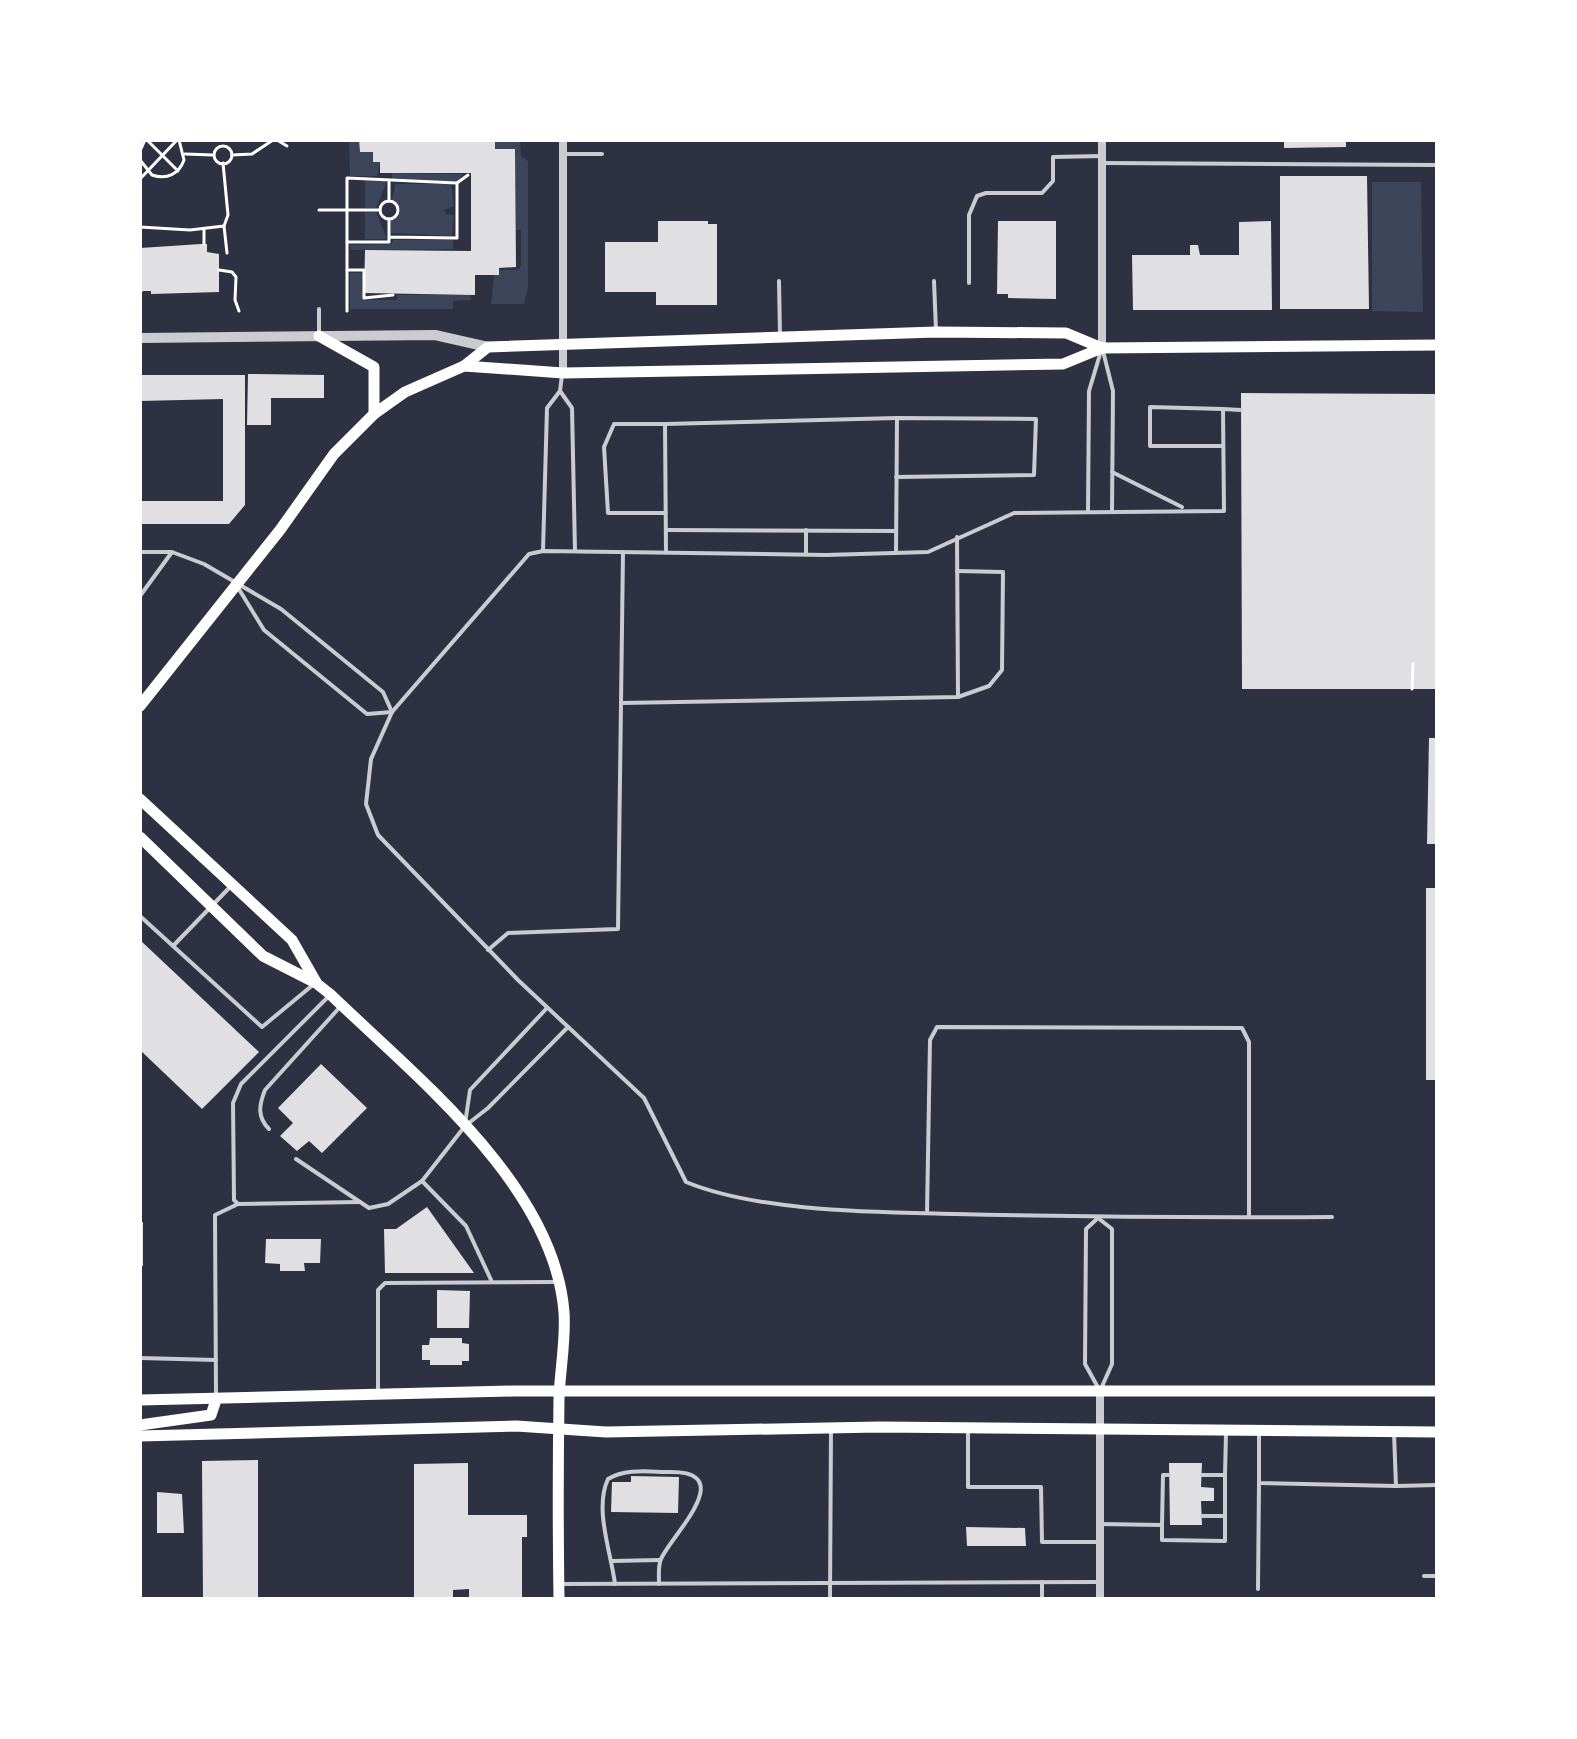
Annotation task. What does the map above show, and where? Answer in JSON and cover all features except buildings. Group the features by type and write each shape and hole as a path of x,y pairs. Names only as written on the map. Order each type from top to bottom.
{"main road":[{"path":"140,706 334,454 374,414 405,392 464,366 488,347 936,332 1066,333 1102,348"},
{"path":"319,336 374,367 374,414"},
{"path":"464,366 563,373 1063,364 1102,348 1437,345"},
{"path":"140,799 292,940 316,983"},
{"path":"140,837 263,956 316,983 330,994 465,1126 501,1168 536,1223 558,1282 564,1312 559,1393 559,1599"},
{"path":"140,1400 559,1393 1437,1391"},
{"path":"140,1425 211,1415 216,1400"},
{"path":"140,1436 559,1428 606,1432 968,1427 1437,1432"}],"street":[{"path":"563,140 563,373"},
{"path":"1102,140 1102,348"},
{"path":"140,338 435,335 488,347"},
{"path":"1100,1391 1100,1599"}],"lane":[{"path":"563,154 602,154"},
{"path":"969,283 969,215 977,196 986,193 1042,193 1053,181 1053,157 1437,165"},
{"path":"779,281 780,336"},
{"path":"934,281 936,332"},
{"path":"319,309 319,336"},
{"path":"1102,348 1113,391 1112,511"},
{"path":"1088,511 1089,391 1102,348"},
{"path":"543,551 547,408 560,391 563,373"},
{"path":"560,391 572,408 575,551"},
{"path":"1223,446 1150,446 1150,407 1241,410"},
{"path":"1223,409 1224,511 1014,513 928,552 543,551 529,554 392,712 371,759 365,786 366,804 378,835 488,950 644,1098 686,1182 710,1192 844,1211 1098,1218 1332,1217"},
{"path":"896,553 897,418"},
{"path":"666,513 608,513 604,447 614,424 897,418 1036,419 1034,475 896,477"},
{"path":"665,424 666,552"},
{"path":"1112,472 1185,509"},
{"path":"666,530 896,531"},
{"path":"806,530 806,554"},
{"path":"957,537 958,697"},
{"path":"140,552 172,552 198,561 281,609 383,692 392,712"},
{"path":"140,596 172,552"},
{"path":"488,950 508,933 618,929 623,552"},
{"path":"621,703 958,697 989,686 1002,670 1003,572 957,571"},
{"path":"236,584 264,630 275,640 367,714 392,712"},
{"path":"173,946 211,903 231,886"},
{"path":"140,916 262,1027 316,983"},
{"path":"238,1204 234,1200 233,1103 241,1084 330,994"},
{"path":"269,1129 262,1123 259,1104 265,1090 341,1005"},
{"path":"465,1126 470,1090 547,1008"},
{"path":"296,1159 369,1208 388,1204 422,1181 465,1126 488,1108 568,1027"},
{"path":"927,1213 930,1040 937,1027 1242,1028 1249,1042 1249,1217"},
{"path":"422,1181 466,1226 484,1258 492,1282"},
{"path":"216,1400 215,1215 238,1204 360,1202"},
{"path":"1098,1218 1112,1229 1112,1364 1100,1391"},
{"path":"1098,1218 1086,1229 1085,1364 1100,1391"},
{"path":"378,1395 378,1290 385,1283 558,1282"},
{"path":"140,1358 216,1360"},
{"path":"968,1427 968,1487 1041,1487 1042,1542 1100,1542"},
{"path":"830,1599 831,1428"},
{"path":"1169,1475 1163,1475 1162,1540 1225,1541 1226,1429"},
{"path":"1258,1589 1259,1429"},
{"path":"1394,1431 1396,1486"},
{"path":"615,1584 605,1532 604,1488 608,1479 630,1472 683,1471 693,1475 699,1485 699,1506 660,1560 659,1584"},
{"path":"1202,1475 1225,1475"},
{"path":"1259,1483 1437,1485"},
{"path":"1163,1515 1170,1515"},
{"path":"1202,1516 1225,1516"},
{"path":"1100,1524 1162,1525"},
{"path":"612,1561 660,1560"},
{"path":"1424,1576 1437,1576"},
{"path":"1042,1582 1042,1599"},
{"path":"558,1584 1100,1582"}],"path":[{"path":"140,151 146,140 178,171"},
{"path":"140,160 147,171 163,177 178,171 185,154 178,140 162,155 147,171 140,179"},
{"path":"215,155 223,146 223,140"},
{"path":"223,163 232,155 252,154 275,140 287,146"},
{"path":"223,146 232,155"},
{"path":"185,154 215,155 223,163 228,215 224,226 227,253"},
{"path":"389,182 457,183 468,175"},
{"path":"319,210 347,210 380,210 389,201 389,177 347,178 347,210 347,311"},
{"path":"389,237 457,238 457,183"},
{"path":"389,201 397,206 398,212 389,219"},
{"path":"347,242 389,242 389,219 380,210"},
{"path":"140,227 204,230 224,226"},
{"path":"204,230 204,244"},
{"path":"219,270 232,272 236,277 235,300 239,311"},
{"path":"347,270 364,270 364,298 393,295"},
{"path":"1412,689 1413,664"}],"shaded area":[{"path":"495,140 520,140 521,156 528,161 528,288 524,304 491,304 494,275 499,275 499,270 519,270 521,265 521,230 516,230 515,150 495,149"},
{"path":"349,141 359,141 360,152 373,152 373,162 380,162 377,176 350,176"},
{"path":"392,173 463,174 458,181 392,181"},
{"path":"365,181 387,181 376,208 365,208"},
{"path":"1372,182 1421,182 1423,312 1372,311"},
{"path":"395,184 451,184 454,206 444,210 446,214 454,215 452,236 391,233 391,220 400,210 392,201"},
{"path":"365,212 376,212 387,239 365,239"},
{"path":"453,239 453,249 351,250 350,245 392,244 393,240"},
{"path":"350,273 365,273 365,300 397,300 397,295 470,295 471,300 453,301 453,309 350,309"}]}
